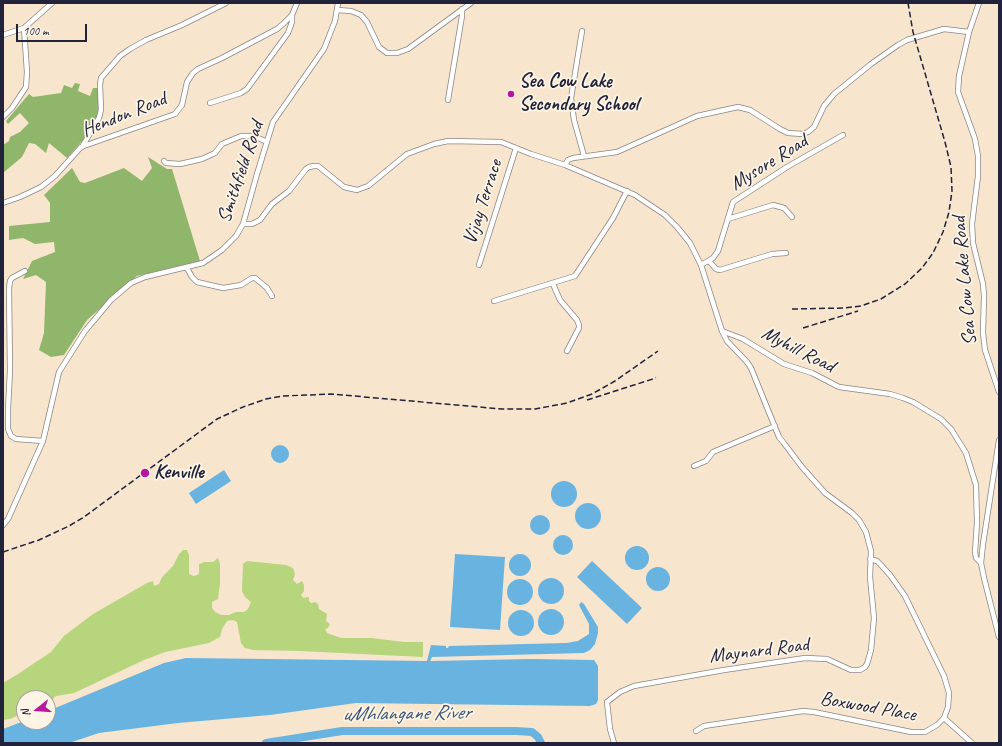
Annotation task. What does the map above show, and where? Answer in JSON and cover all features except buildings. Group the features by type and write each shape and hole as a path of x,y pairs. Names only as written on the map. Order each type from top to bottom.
{"street":[{"path":"3,35 24,28 52,3"},
{"path":"81,147 99,118 101,110 101,78 120,56 146,40 182,25 226,3"},
{"name":"Hendon Road","path":"3,203 42,187 55,176 81,147 175,114 182,105 187,82 198,68 222,58 277,29 292,15 297,3"},
{"name":"Smithfield Road","path":"3,525 8,519 43,441 59,372 85,331 111,300 132,283 152,275 187,268 207,262 236,236 243,224 275,118 324,49 331,33 338,3"},
{"path":"337,10 351,11 361,15 367,22 379,47 387,53 397,53 408,48 471,3"},
{"name":"Sea Cow Lake Road","path":"979,3 959,76 958,92 975,139 978,156 978,176 972,224 973,243 983,284 983,333 985,350 999,392"},
{"path":"448,100 462,9"},
{"path":"210,103 241,93 247,89 288,32 292,22 292,15"},
{"path":"3,118 12,108 26,86 27,72 24,28"},
{"path":"565,165 570,159 617,152 697,116 738,108 750,110 788,133 803,134 808,132 814,126 824,106 834,94 871,64 898,45 907,40 944,29 970,32"},
{"path":"582,31 571,98 574,120 584,156"},
{"name":"Mysore Road","path":"701,265 713,258 718,251 731,204 735,200 787,167 843,135"},
{"path":"164,161 166,163 180,164 202,159 215,153 222,144 241,136 254,136 267,142"},
{"path":"243,224 252,224 260,220 272,204 289,191 306,169 314,166 323,169 344,188 358,190 368,186 407,154 434,144 448,141 501,142 565,165 627,191 656,208 672,221 690,243 701,265 722,331"},
{"name":"Vijay Terrace","path":"479,265 516,148"},
{"path":"494,301 553,284 572,277 578,273 613,218 627,191"},
{"path":"728,219 773,205 784,208 792,217"},
{"path":"709,261 716,269 720,270 772,254 786,252"},
{"path":"187,268 197,282 223,288 234,287 255,278 267,288 272,296"},
{"path":"25,271 12,278 10,282 9,432 16,440 43,441"},
{"path":"553,284 560,300 577,320 579,326 567,351"},
{"name":"Maynard Road","path":"614,743 610,729 607,702 620,692 634,686 794,659 822,658 856,671 863,669 867,664 871,650 874,618 870,577 871,552 866,532 859,520 852,513 825,493 802,467 779,437 751,368 727,341 722,331"},
{"name":"Myhill Road","path":"722,331 752,344 784,364 812,373 839,387 890,394 904,398 925,409 946,424 955,434 963,448 975,478 977,492 975,552 976,558 982,563"},
{"path":"3,334 9,334"},
{"path":"694,466 706,461 713,452 775,426"},
{"path":"999,440 983,544 982,563 984,578 999,637"},
{"name":"Boxwood Place","path":"696,731 704,726 804,711 917,733 932,729 937,725 944,718 948,707 947,685 940,666 900,588 882,565 877,561 870,559"},
{"path":"944,718 972,743"}],"green space":[{"path":"75,83 80,84 78,91 90,96 93,88 98,88 99,106 97,117 83,140 67,158 49,143 46,153 35,144 29,143 22,157 3,173 3,145 9,141 10,137 20,132 29,123 20,113 8,124 6,121 29,94 33,97 61,93 64,85 72,88"},
{"path":"148,157 167,169 172,169 200,261 137,276 87,320 64,355 51,357 39,350 44,333 46,282 36,275 23,279 32,261 55,252 54,242 35,244 23,238 9,240 9,226 50,222 50,203 44,195 72,168 80,182 85,183 124,168 142,181 152,168"},
{"path":"183,550 187,550 189,555 189,574 194,576 199,574 199,564 213,562 218,558 220,564 220,583 218,599 212,602 212,608 215,612 221,615 244,612 248,609 251,602 245,597 242,591 243,564 247,561 286,565 293,568 295,574 293,580 297,584 302,581 304,591 301,595 303,598 309,597 309,601 311,603 315,602 318,604 319,609 327,614 326,621 330,624 328,628 325,629 327,633 341,638 371,638 404,642 423,642 423,657 253,650 245,648 241,643 237,622 233,620 227,621 222,629 220,637 209,643 165,652 144,660 74,693 56,696 56,690 16,690 16,716 3,720 3,683 51,652 64,636 93,614 147,583 153,581 154,586 159,584 162,577 173,566 179,554"}],"water":[{"path":"276,445 284,445 289,450 287,461 284,463 276,463 271,458 271,450"},
{"path":"224,470 231,481 196,504 189,493"},
{"path":"564,481 573,485 577,494 573,503 564,507 555,503 551,494 555,485"},
{"path":"588,503 598,506 601,516 598,526 588,529 578,526 575,516 578,506"},
{"path":"540,515 547,518 550,525 547,532 540,535 533,532 530,525 533,518"},
{"path":"563,535 570,538 573,545 570,552 563,555 556,552 553,545 556,538"},
{"path":"637,546 646,549 649,558 646,567 637,570 628,567 625,558 628,549"},
{"path":"455,554 505,557 500,630 450,627"},
{"path":"516,554 524,554 531,561 531,569 524,576 516,576 509,569 509,561"},
{"path":"592,561 642,608 627,624 577,577"},
{"path":"658,567 667,570 670,579 667,588 658,591 649,588 646,579 649,570"},
{"path":"551,578 560,582 564,591 560,600 551,604 542,600 538,591 542,582"},
{"path":"520,579 529,583 533,592 529,601 520,605 511,601 507,592 511,583"},
{"path":"581,602 584,604 598,627 595,644 590,650 584,653 432,657 430,661 532,659 594,660 598,666 598,700 596,704 590,706 356,703 270,715 178,723 99,733 69,743 3,743 3,729 16,724 16,730 56,730 56,708 164,663 186,658 427,661 431,645 446,646 446,648 448,648 449,646 566,643 578,641 589,634 589,624 579,605"},
{"path":"551,609 560,613 564,622 560,631 551,635 542,631 538,622 542,613"},
{"path":"521,610 530,614 534,623 530,632 521,636 512,632 508,623 512,614"}],"waterway":[{"name":"uMhlangane River","path":"266,743 342,731 516,731 532,732 538,737 541,743"}],"railway":[{"path":"792,309 844,308 861,306 881,299 905,284 922,268 933,253 943,232 949,212 952,191 951,167 913,32 908,3"},
{"path":"803,328 858,311"},
{"path":"3,552 39,540 69,526 84,517 217,419 243,407 266,399 283,396 331,394 502,409 535,409 567,403 592,394 615,381 658,351"},
{"path":"587,400 656,378"}],"place":[{"name":"Sea Cow Lake Secondary School","path":"511,94"},
{"name":"Kenville","path":"145,473"}]}
